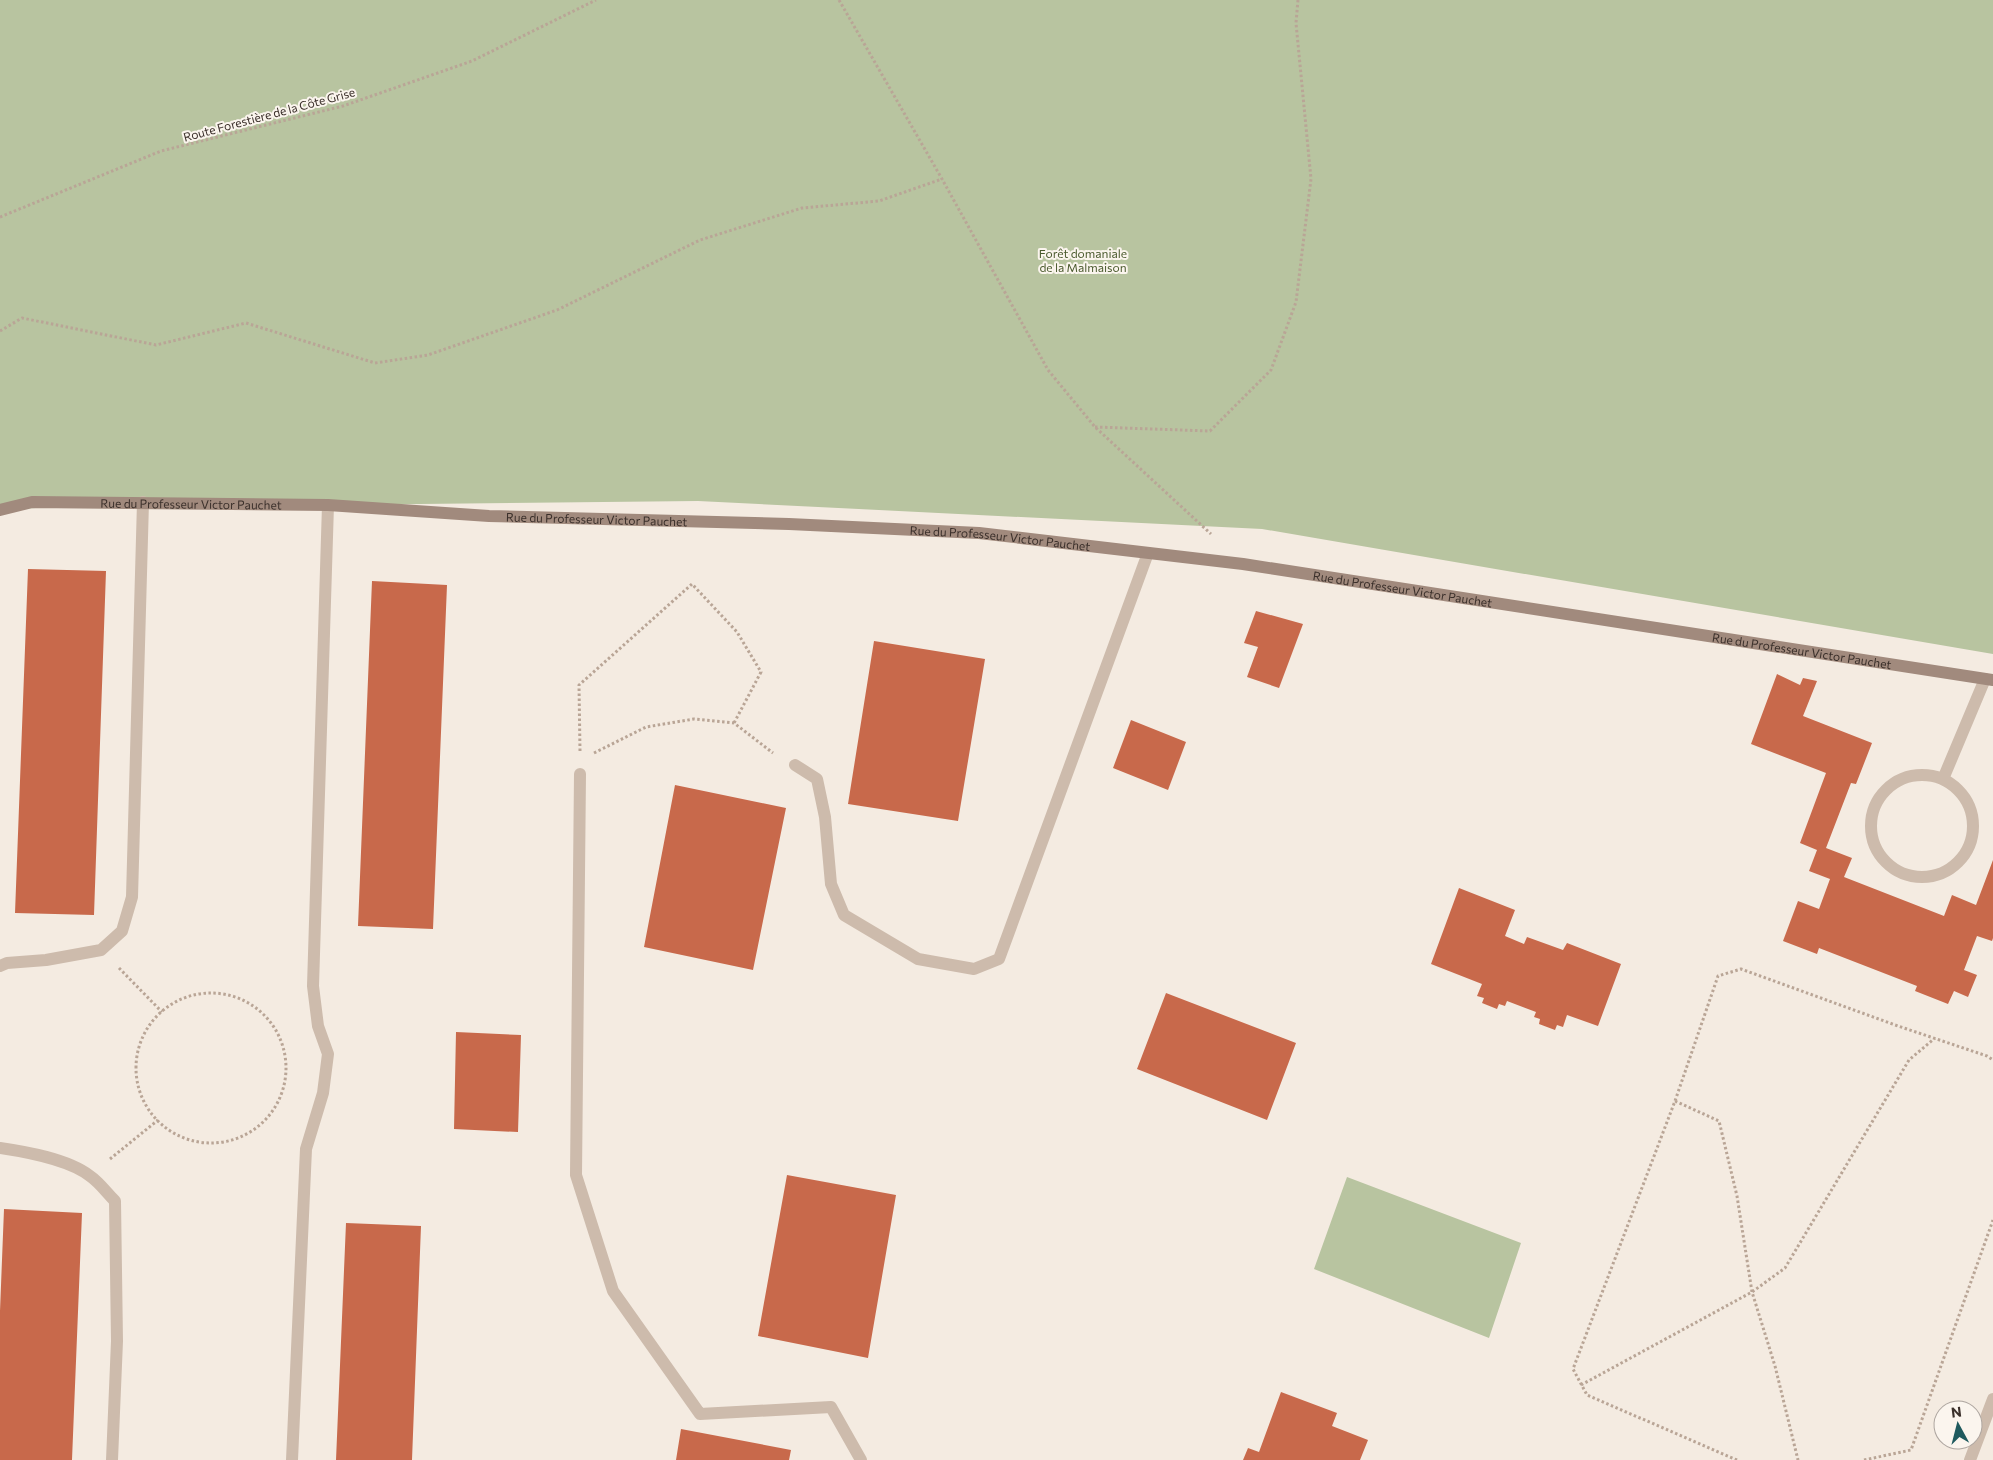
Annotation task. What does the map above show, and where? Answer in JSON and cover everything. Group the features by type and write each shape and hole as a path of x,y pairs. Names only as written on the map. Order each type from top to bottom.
{"street":[{"name":"Rue du Professeur Victor Pauchet","path":"0,510 32,502 328,505 489,516 780,524 979,533 1243,564 1989,680"}],"lane":[{"path":"0,966 8,962 46,960 101,950 122,931 132,897 143,502"},
{"path":"292,1460 306,1149 323,1093 328,1054 318,1026 312,986 328,505"},
{"path":"795,765 818,779 831,884 844,915 918,959 974,969 999,959 1148,553"},
{"path":"1943,779 1989,680"},
{"path":"580,774 576,1175 613,1291 700,1414 830,1407 861,1460"},
{"path":"1919,774 1936,776 1943,779 1952,783 1964,795 1972,810 1974,827 1971,844 1963,858 1950,869 1934,876 1917,877 1900,873 1886,863 1876,850 1871,833 1871,816 1877,800 1888,787 1902,778 1919,774"},
{"path":"0,1148 22,1151 64,1163 90,1175 115,1201 117,1341 112,1460"},
{"path":"1970,1460 1993,1399"}],"path":[{"name":"Route Forestière de la Côte Grise","path":"0,217 161,151 343,106 472,60 596,0"},
{"path":"839,0 942,179 1048,370 1095,427 1243,564"},
{"path":"1095,427 1210,431 1271,370 1296,302 1311,179 1296,23 1298,0"},
{"path":"0,331 22,318 156,345 246,323 375,363 428,355 557,310 700,240 802,208 879,201 942,179"},
{"path":"580,774 580,685 692,584 737,632 761,672 734,723"},
{"path":"580,760 646,727 694,719 734,723 774,754 795,765"},
{"path":"101,950 162,1012"},
{"path":"1738,1460 1587,1395 1573,1369 1675,1101 1718,976 1741,969 1987,1056 1993,1060"},
{"path":"221,993 244,1000 264,1014 278,1033 286,1056 286,1080 278,1103 264,1122 243,1136 218,1143 193,1141 169,1131 158,1120 150,1114 139,1090 136,1065 141,1040 154,1018 175,1002 198,994 221,993"},
{"path":"1581,1385 1752,1292 1785,1268 1908,1060 1935,1038"},
{"path":"1675,1101 1719,1120 1737,1196 1752,1292 1775,1366 1798,1460"},
{"path":"90,1175 158,1120"},
{"path":"1864,1460 1911,1450 1993,1220"}],"green space":[{"name":"Forêt domaniale de la Malmaison","path":"0,0 1993,0 1993,654 1262,529 698,501 328,505 143,502 0,510"},
{"path":"1347,1177 1521,1243 1489,1338 1314,1269"}],"building":[{"path":"28,569 106,571 94,915 15,913"},
{"path":"372,581 447,585 433,929 358,926"},
{"path":"1256,611 1303,624 1279,688 1247,677 1258,647 1244,643"},
{"path":"874,641 985,659 958,821 848,804"},
{"path":"1777,674 1800,685 1803,678 1817,681 1803,716 1872,743 1856,784 1851,783 1826,848 1852,858 1844,877 1944,916 1952,895 1976,905 1993,860 1993,938 1992,941 1977,936 1964,970 1977,975 1968,997 1954,991 1948,1004 1915,991 1917,986 1819,948 1817,954 1783,941 1798,901 1819,909 1830,879 1809,871 1817,850 1800,843 1826,773 1751,744"},
{"path":"1131,720 1186,742 1168,790 1113,768"},
{"path":"675,785 786,808 753,970 644,947"},
{"path":"1459,888 1515,910 1505,936 1524,944 1527,937 1563,950 1567,943 1621,964 1598,1026 1567,1015 1563,1027 1557,1025 1555,1030 1539,1024 1540,1019 1534,1017 1536,1012 1507,1001 1505,1006 1499,1004 1497,1009 1482,1003 1484,998 1477,996 1482,984 1431,964"},
{"path":"1166,993 1296,1043 1267,1120 1137,1069"},
{"path":"456,1032 521,1035 518,1132 454,1129"},
{"path":"787,1175 896,1195 868,1358 758,1336"},
{"path":"4,1209 82,1213 72,1460 0,1460 0,1311"},
{"path":"346,1223 421,1226 412,1460 336,1460"},
{"path":"1281,1392 1337,1413 1332,1426 1368,1440 1360,1460 1243,1460 1248,1448 1259,1452"},
{"path":"681,1429 791,1450 789,1460 676,1460"}]}
